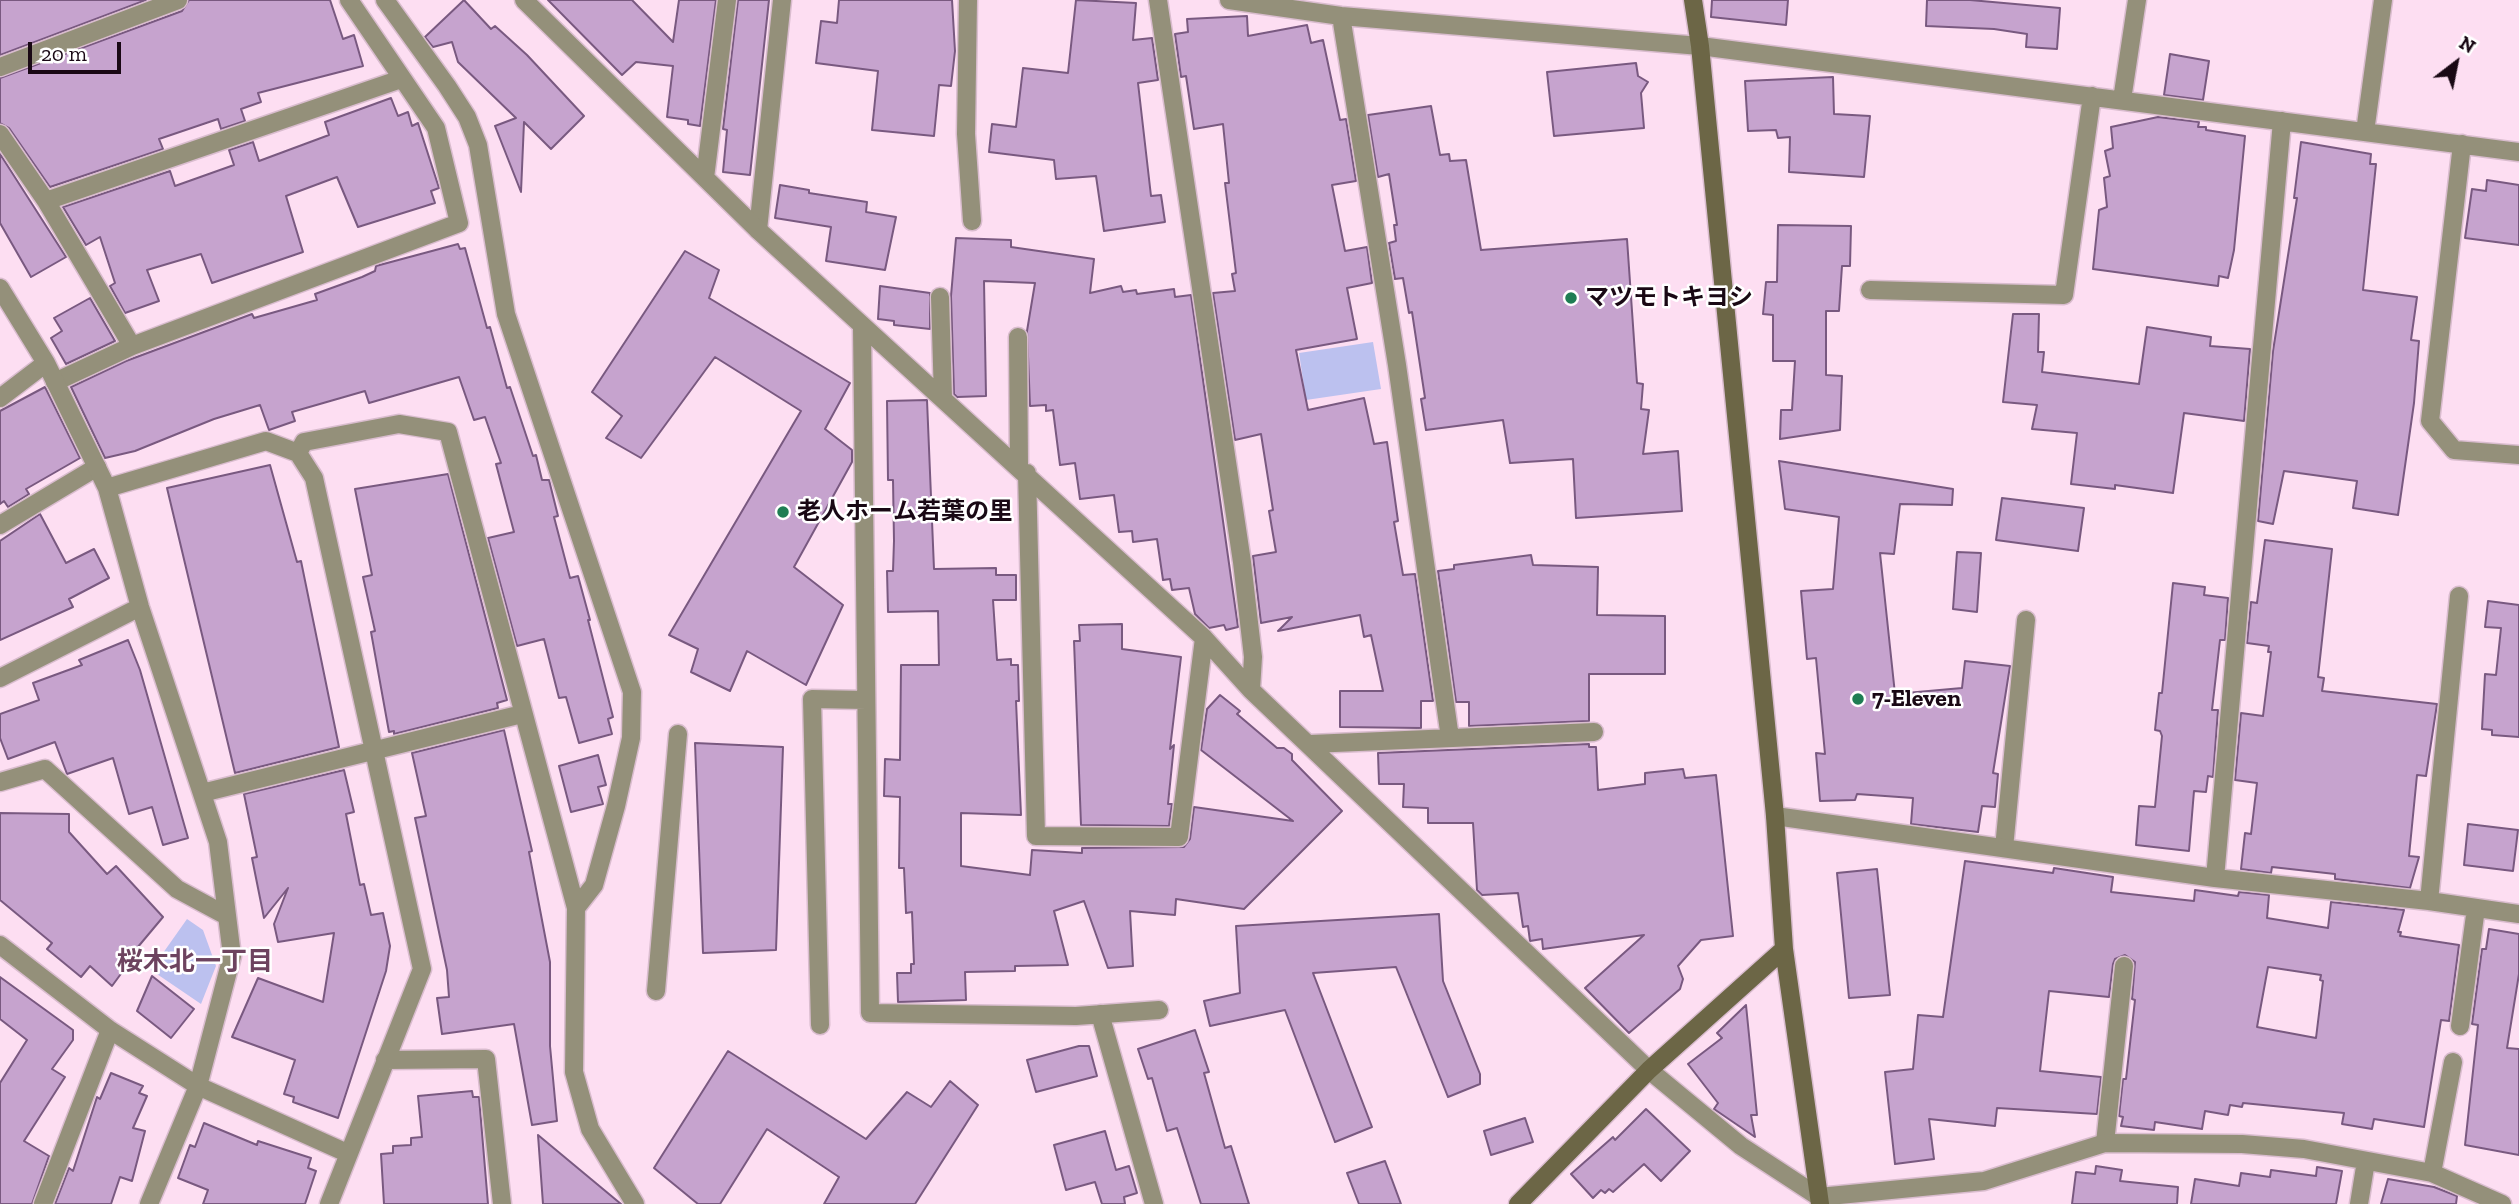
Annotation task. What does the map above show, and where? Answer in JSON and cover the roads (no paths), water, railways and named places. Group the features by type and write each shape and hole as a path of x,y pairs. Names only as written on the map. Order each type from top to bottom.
{"street":[{"path":"0,67 178,0"},
{"path":"55,382 132,346 459,223 436,128 349,0"},
{"path":"385,0 467,117 478,145 506,314 632,692 631,738 616,806 594,885 576,908"},
{"path":"524,0 758,230 1204,638 1251,690 1311,744 1649,1070 1741,1146 1819,1200 1984,1181 2105,1143 2242,1144 2304,1149 2432,1173 2482,1200 2502,1204"},
{"path":"705,178 727,0"},
{"path":"758,230 782,0"},
{"path":"968,0 966,134 972,220"},
{"path":"1158,0 1242,562 1252,657 1251,690"},
{"path":"1229,0 1341,16 1700,46 2519,152"},
{"path":"1693,0 1700,46 1775,816 1784,949 1819,1200"},
{"path":"2122,100 2137,0"},
{"path":"2365,132 2383,0"},
{"path":"1341,16 1397,366 1450,738"},
{"path":"46,201 401,79"},
{"path":"1870,290 2064,295 2092,96"},
{"path":"2215,878 2282,121"},
{"path":"0,134 46,201 132,346"},
{"path":"2462,144 2430,421 2454,450 2519,455"},
{"path":"2,296 46,363 107,488 140,607 218,842 232,956 198,1086 149,1204"},
{"path":"940,297 943,398"},
{"path":"862,327 870,1013 1100,1014 1159,1010"},
{"path":"1018,337 1036,836 1179,837 1204,638"},
{"path":"0,398 46,363"},
{"path":"298,453 304,442 398,424 448,432 576,908 574,1072 590,1129 635,1204"},
{"path":"107,488 266,441 298,453 314,478 422,969 329,1204"},
{"path":"0,525 97,467"},
{"path":"2429,901 2459,596"},
{"path":"0,678 140,607"},
{"path":"2004,848 2026,620"},
{"path":"820,1025 812,699 866,700"},
{"path":"202,793 523,714"},
{"path":"1311,744 1594,732"},
{"path":"656,991 678,734"},
{"path":"0,782 45,769 177,889 227,916"},
{"path":"1775,816 2215,878 2429,901 2519,915"},
{"path":"2460,1026 2476,908"},
{"path":"0,946 110,1030 198,1086 348,1153"},
{"path":"1517,1204 1649,1070 1784,949"},
{"path":"2105,1143 2124,966"},
{"path":"1100,1014 1154,1204"},
{"path":"43,1204 110,1030"},
{"path":"385,1059 486,1059 502,1204"},
{"path":"2432,1173 2453,1062"},
{"path":"2359,1204 2366,1161"}],"place":[{"name":"マツモトキヨシ","path":"1571,298"},
{"name":"老人ホーム若葉の里","path":"783,512"},
{"name":"7-Eleven","path":"1858,699"}],"district":[{"name":"桜木北一丁目","path":"195,963"}]}
